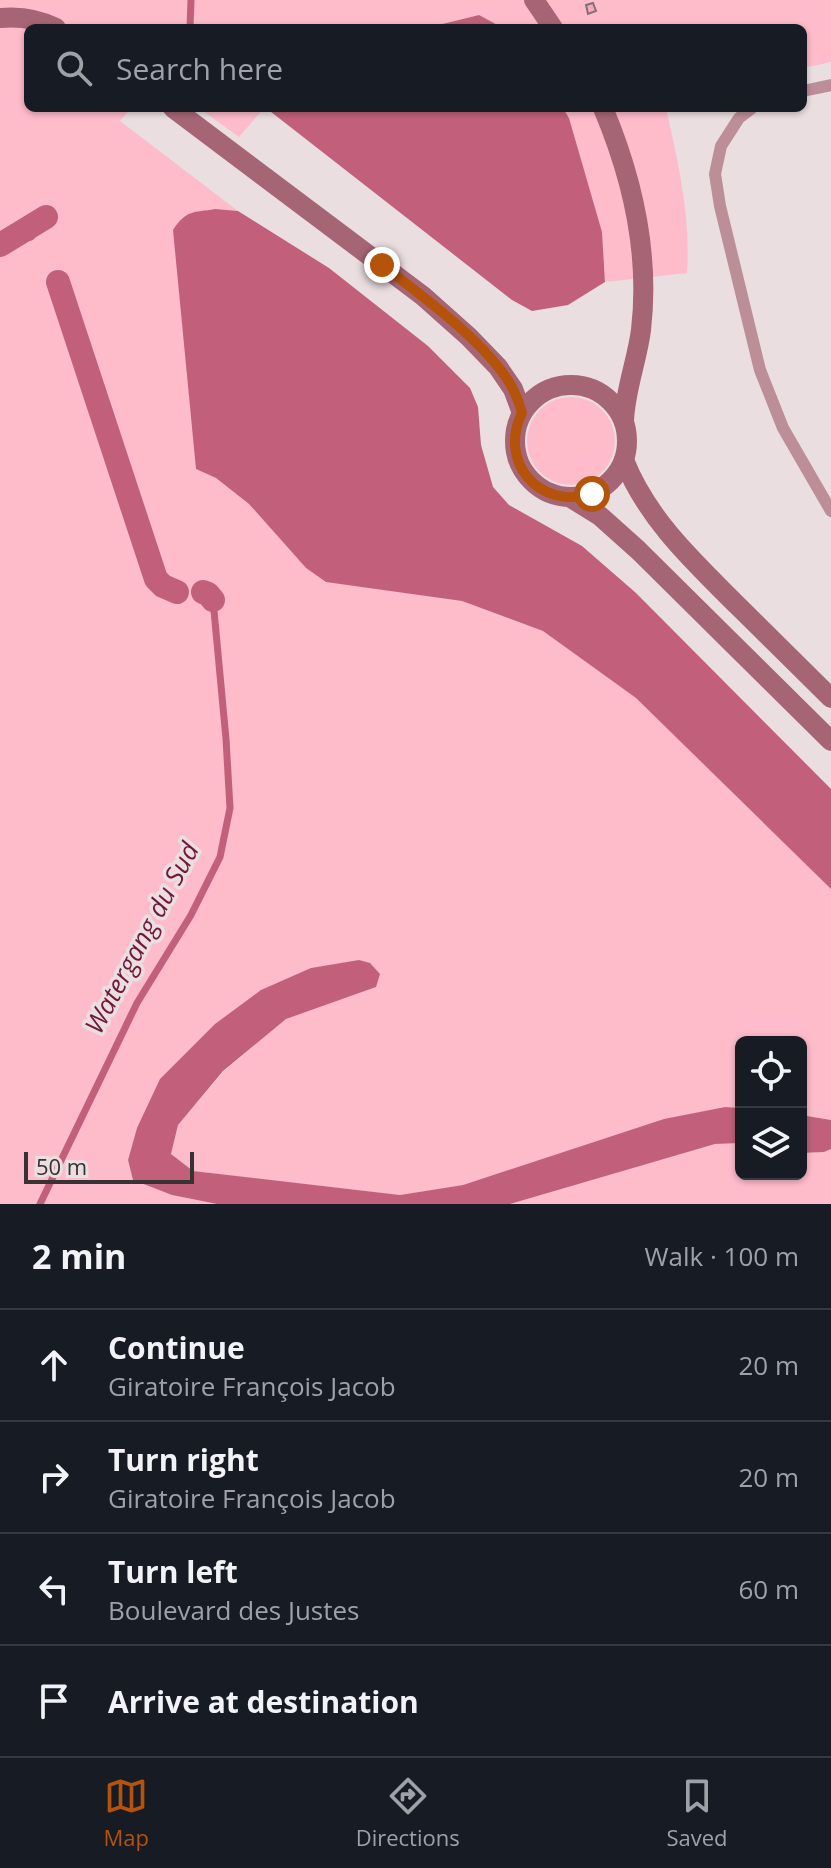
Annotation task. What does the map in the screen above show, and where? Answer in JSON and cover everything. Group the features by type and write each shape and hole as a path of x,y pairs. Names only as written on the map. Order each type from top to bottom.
{"street":[{"path":"534,0 550,24"},
{"path":"0,18 24,17 46,24"},
{"path":"178,112 430,303 469,337 498,367 513,389 522,413"},
{"path":"604,112 628,176 640,245 643,285 638,348 626,397 624,460 618,472 603,487 592,494 571,498 542,490 522,470 516,456 517,426 522,413 540,394 555,387 588,387 616,407 624,421"},
{"path":"624,460 647,504 680,548 831,698"},
{"path":"571,498 600,516 638,550 831,741"}],"lane":[{"path":"807,90 831,85"},
{"path":"747,112 739,118 721,146 715,174 720,206 760,370 783,428 831,511"}],"shaded area":[{"path":"0,0 831,0 831,62 807,67 807,24 496,24 479,15 442,24 24,24 24,112 128,112 120,121 238,211 204,211 196,469 216,478 249,504 306,568 326,581 462,601 543,631 636,698 831,889 831,1120 807,1116 807,1036 735,1036 735,1108 664,1120 463,1185 400,1195 192,1171 171,1154 178,1125 224,1071 286,1019 376,987 359,960 137,1128 128,1160 133,1180 172,1195 217,1204 0,1204"},
{"path":"479,15 496,24 442,24"},
{"path":"205,112 261,112 239,137"},
{"path":"271,112 565,112 602,232 605,282 568,305 532,311 512,300"},
{"path":"565,112 667,112 685,210 687,273 605,282 602,232"},
{"path":"215,209 238,211 329,268 428,346 470,388 478,407 481,445 493,487 509,505 582,546 636,593 831,789 831,889 636,698 543,631 462,601 326,582 306,568 249,504 216,478 196,469 173,230 187,215"},
{"path":"571,397 588,400 602,410 612,424 615,441 612,458 602,472 588,482 571,485 554,482 540,472 530,458 527,441 530,424 540,410 554,400"},
{"path":"359,960 370,963 380,974 376,987 286,1019 223,1071 178,1125 171,1154 193,1171 400,1195 463,1185 664,1119 725,1107 735,1108 735,1143 715,1144 510,1204 217,1204 172,1195 133,1180 128,1160 137,1128 160,1079 215,1024 261,990 311,968"},
{"path":"807,1116 831,1120 831,1149 807,1153"},
{"path":"735,1143 735,1180 807,1180 807,1153 831,1149 831,1204 510,1204 715,1144"}],"building":[{"path":"593,3 596,11 588,14 586,5"}],"waterway":[{"name":"Watergang du Sud","path":"190,24 191,0"},
{"name":"Watergang du Sud","path":"0,245 46,217"},
{"name":"Watergang du Sud","path":"27,230 31,237"},
{"name":"Watergang du Sud","path":"58,282 156,579 177,592"},
{"name":"Watergang du Sud","path":"203,592 213,600"},
{"name":"Watergang du Sud","path":"40,1204 137,1003 191,915 220,857 230,808 213,600"}],"route":[{"path":"382,265 469,337 507,379 522,413 515,434 516,456 531,481 556,496 578,498 592,494"}]}
